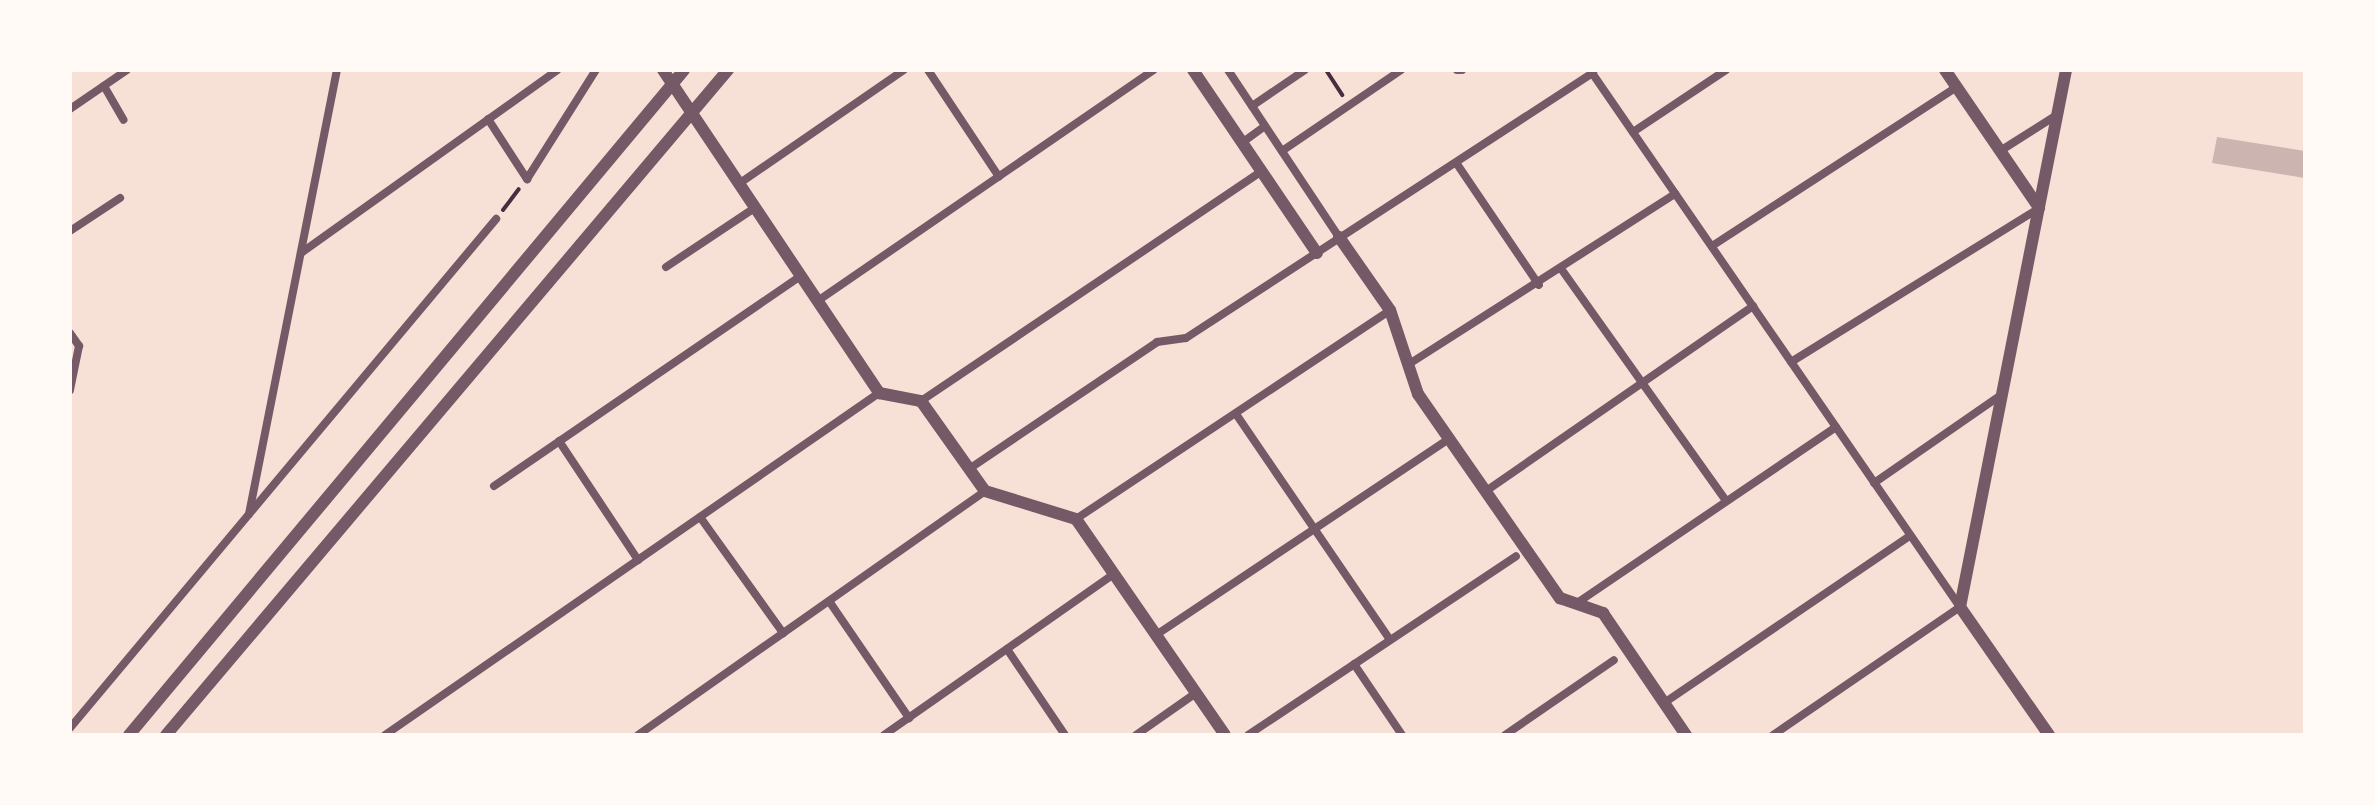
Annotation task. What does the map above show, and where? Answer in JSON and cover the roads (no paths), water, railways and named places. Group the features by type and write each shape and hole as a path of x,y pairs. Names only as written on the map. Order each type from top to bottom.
{"street":[{"path":"70,109 127,70"},
{"path":"249,515 337,70"},
{"path":"301,253 558,70"},
{"path":"488,119 527,179 596,70"},
{"path":"663,70 879,393"},
{"path":"129,735 684,70"},
{"path":"166,735 728,70"},
{"path":"740,183 904,70"},
{"path":"928,70 999,177"},
{"path":"819,300 1154,70"},
{"path":"1193,70 1317,253"},
{"path":"1228,70 1390,310 1418,394 1560,598 1603,613 1686,735"},
{"path":"1252,106 1305,70"},
{"path":"1282,151 1401,70"},
{"path":"1633,132 1726,70"},
{"path":"1945,70 2039,208"},
{"path":"1773,735 1960,607 2066,70"},
{"path":"969,469 1157,342 1186,338 1457,164 1592,72 2049,735"},
{"path":"104,86 124,120"},
{"path":"1712,246 1957,87"},
{"path":"2000,151 2057,115"},
{"path":"1243,142 1265,126"},
{"path":"1457,164 1539,285"},
{"path":"921,401 1262,171"},
{"path":"1409,364 1539,285 1675,194"},
{"path":"70,231 120,198"},
{"path":"666,267 756,207"},
{"path":"1791,362 2039,208"},
{"path":"70,728 496,219"},
{"path":"1562,270 1726,501"},
{"path":"494,486 802,275"},
{"path":"1486,491 1753,306"},
{"path":"1076,519 1390,310"},
{"path":"70,333 79,346 70,390"},
{"path":"385,735 879,393 921,401 985,491 1076,519 1225,735"},
{"path":"1874,483 1998,397"},
{"path":"1236,414 1390,640"},
{"path":"1577,603 1836,427"},
{"path":"1156,635 1449,439"},
{"path":"559,441 638,560"},
{"path":"638,735 985,491"},
{"path":"700,517 783,633"},
{"path":"1664,703 1910,536"},
{"path":"1248,735 1516,556"},
{"path":"884,735 1114,574"},
{"path":"829,601 909,718"},
{"path":"1007,649 1065,735"},
{"path":"1505,735 1614,660"},
{"path":"1354,664 1402,735"},
{"path":"1136,735 1196,693"}]}
